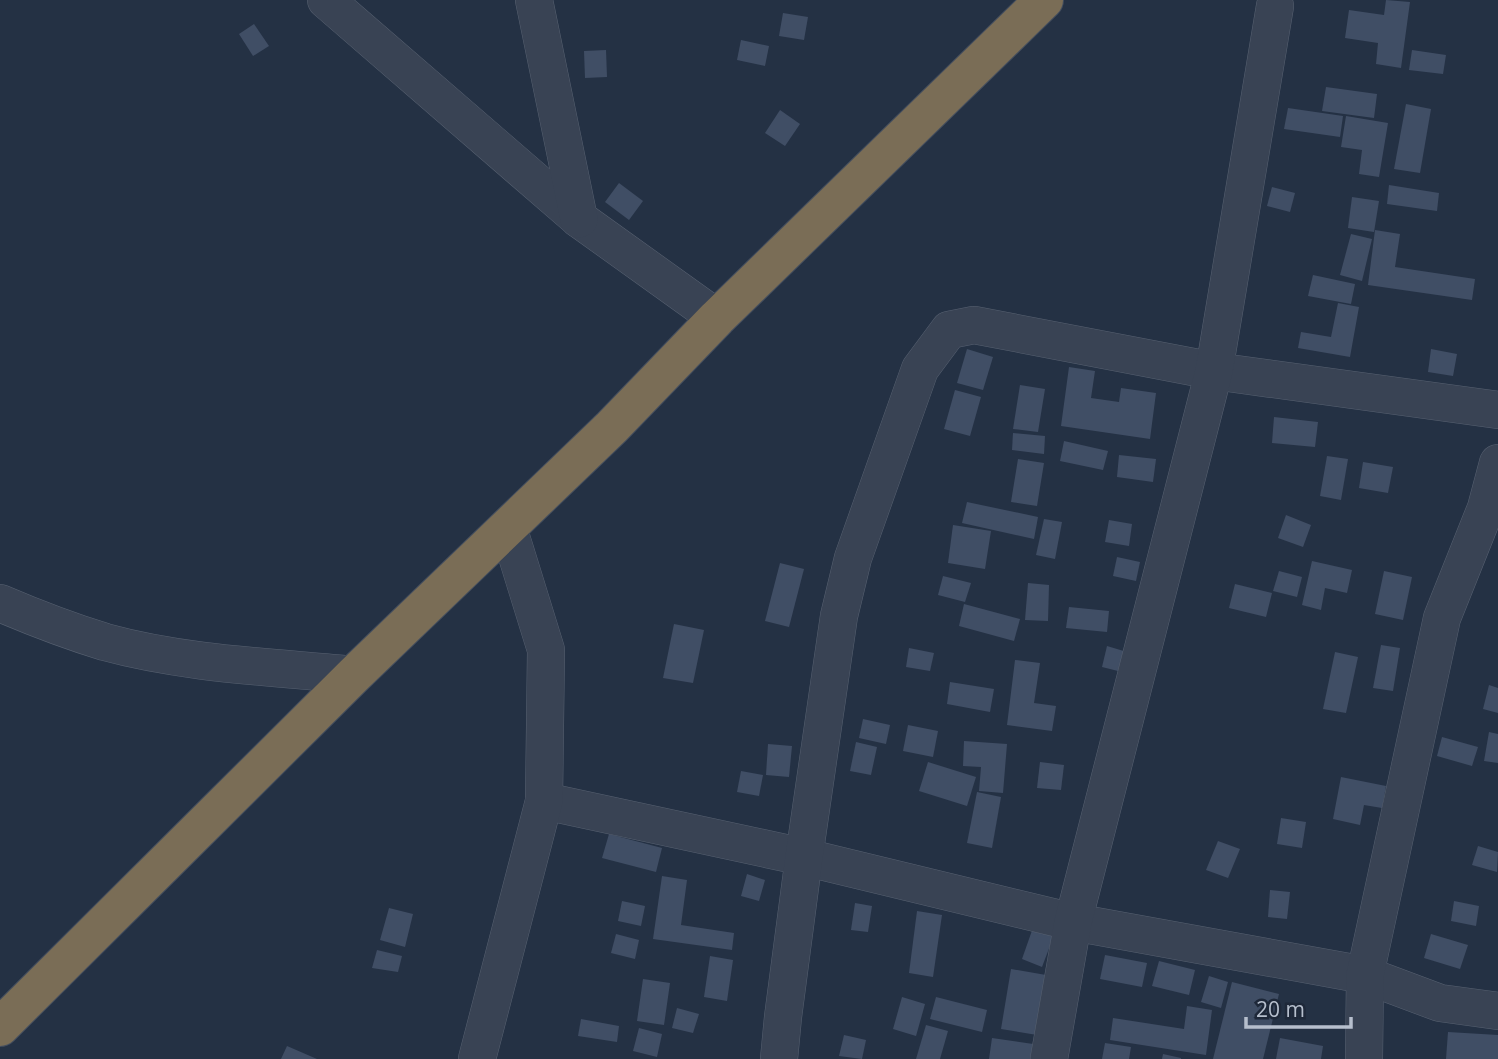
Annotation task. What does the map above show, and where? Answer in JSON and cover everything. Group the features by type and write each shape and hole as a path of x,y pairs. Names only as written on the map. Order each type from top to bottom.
{"highway":[{"path":"0,1027 354,675 612,427 717,318 1044,0"}],"street":[{"path":"326,0 579,219 717,318"},
{"path":"534,0 579,219"},
{"path":"1049,1059 1073,922 1214,370 1275,6"},
{"path":"779,1059 804,857 839,616 853,558 920,369 949,330 974,325 1214,370 1498,410"},
{"path":"1364,1059 1366,975 1442,618 1486,508 1498,463"},
{"path":"477,1059 544,801 546,650 508,527"},
{"path":"0,603 95,639 156,653 251,666 354,675"},
{"path":"544,801 804,857 1073,922 1366,975 1440,1003 1498,1010"}],"building":[{"path":"1386,0 1410,2 1401,68 1376,64 1378,43 1345,38 1349,10 1384,15"},
{"path":"783,13 808,17 804,40 779,36"},
{"path":"254,24 269,46 253,56 239,34"},
{"path":"741,40 769,46 765,66 737,60"},
{"path":"606,50 607,77 585,78 584,51"},
{"path":"1412,50 1446,55 1443,74 1409,70"},
{"path":"1326,87 1377,94 1374,118 1322,111"},
{"path":"1406,104 1431,109 1420,173 1394,169"},
{"path":"1288,108 1343,116 1340,137 1284,129"},
{"path":"780,110 800,124 785,146 765,133"},
{"path":"1346,116 1388,123 1379,177 1359,174 1362,150 1341,147"},
{"path":"619,183 643,201 629,220 605,202"},
{"path":"1389,185 1439,193 1437,211 1387,204"},
{"path":"1272,187 1295,193 1290,212 1267,206"},
{"path":"1352,197 1379,201 1374,232 1348,228"},
{"path":"1375,230 1400,234 1395,267 1475,279 1472,300 1368,285"},
{"path":"1351,234 1372,239 1362,281 1340,275"},
{"path":"1313,275 1355,284 1351,304 1308,296"},
{"path":"1338,303 1359,307 1350,357 1298,348 1301,332 1331,337"},
{"path":"967,349 993,357 983,390 957,383"},
{"path":"1431,349 1457,354 1453,376 1428,372"},
{"path":"1069,367 1095,371 1091,398 1119,402 1121,388 1156,393 1150,439 1061,426"},
{"path":"1020,385 1045,389 1038,432 1013,429"},
{"path":"955,390 981,397 970,436 944,429"},
{"path":"1274,417 1318,422 1315,447 1272,443"},
{"path":"1013,433 1045,436 1044,454 1012,450"},
{"path":"1064,441 1108,451 1103,470 1060,461"},
{"path":"1119,455 1156,459 1153,482 1117,477"},
{"path":"1327,456 1348,459 1341,500 1320,496"},
{"path":"1018,459 1044,463 1037,506 1011,502"},
{"path":"1363,462 1393,467 1388,493 1359,488"},
{"path":"967,502 1038,517 1034,539 962,523"},
{"path":"1286,515 1311,525 1303,547 1278,538"},
{"path":"1044,519 1062,522 1055,559 1036,555"},
{"path":"1109,520 1132,524 1129,546 1105,542"},
{"path":"953,525 991,531 985,569 948,563"},
{"path":"1117,557 1140,562 1136,581 1113,576"},
{"path":"1312,561 1352,570 1347,593 1325,588 1321,610 1302,605"},
{"path":"780,563 804,569 789,627 765,621"},
{"path":"1279,571 1302,577 1297,597 1273,591"},
{"path":"1384,571 1412,577 1403,620 1375,614"},
{"path":"943,576 971,583 965,602 938,595"},
{"path":"1028,583 1049,585 1048,621 1025,620"},
{"path":"1235,584 1272,593 1266,617 1229,608"},
{"path":"964,604 1020,619 1014,641 959,626"},
{"path":"1069,607 1109,611 1107,632 1066,628"},
{"path":"674,624 704,630 693,683 663,678"},
{"path":"1381,645 1400,648 1393,691 1373,688"},
{"path":"1107,646 1127,652 1122,672 1102,667"},
{"path":"909,648 934,653 930,671 906,667"},
{"path":"1335,652 1358,657 1346,713 1323,709"},
{"path":"1015,660 1040,663 1034,703 1056,706 1052,731 1007,725"},
{"path":"950,682 994,689 990,712 947,704"},
{"path":"1489,685 1498,688 1498,713 1483,709"},
{"path":"863,719 890,725 886,744 859,738"},
{"path":"908,725 938,731 933,757 903,751"},
{"path":"1489,732 1498,734 1498,763 1484,761"},
{"path":"1442,737 1478,747 1472,766 1437,756"},
{"path":"964,741 1007,744 1003,793 979,791 981,767 963,766"},
{"path":"856,742 877,747 871,775 850,771"},
{"path":"768,744 792,746 789,777 766,775"},
{"path":"928,762 976,777 967,806 919,791"},
{"path":"1040,762 1064,765 1061,790 1037,788"},
{"path":"741,771 763,775 759,796 737,792"},
{"path":"1341,777 1386,786 1382,808 1364,805 1360,825 1333,819"},
{"path":"977,792 1001,797 992,848 967,843"},
{"path":"1281,818 1306,822 1302,848 1277,844"},
{"path":"609,834 662,848 656,872 602,858"},
{"path":"1218,841 1240,849 1228,878 1206,870"},
{"path":"1478,846 1498,852 1497,872 1472,865"},
{"path":"747,874 765,880 759,901 741,896"},
{"path":"662,876 687,880 681,925 734,933 732,950 653,939"},
{"path":"1270,890 1290,892 1287,919 1268,917"},
{"path":"622,901 645,906 641,926 618,921"},
{"path":"1454,901 1479,906 1476,926 1451,921"},
{"path":"855,903 872,906 868,932 851,930"},
{"path":"389,908 413,914 405,947 380,940"},
{"path":"917,911 942,915 933,977 909,973"},
{"path":"1035,922 1056,930 1042,967 1022,959"},
{"path":"616,934 639,940 635,959 611,953"},
{"path":"1431,934 1468,945 1460,969 1424,958"},
{"path":"377,950 402,956 398,972 372,968"},
{"path":"1105,955 1147,963 1142,987 1100,979"},
{"path":"710,956 733,960 727,1001 704,997"},
{"path":"1159,961 1195,970 1189,995 1152,986"},
{"path":"1011,969 1046,975 1037,1035 1001,1029"},
{"path":"1209,976 1228,982 1221,1008 1201,1002"},
{"path":"643,979 670,983 664,1025 637,1021"},
{"path":"1232,982 1279,994 1263,1059 1213,1059"},
{"path":"902,997 925,1004 916,1036 893,1029"},
{"path":"936,997 987,1010 982,1032 930,1019"},
{"path":"1187,1006 1212,1010 1206,1055 1110,1040 1113,1018 1184,1029"},
{"path":"677,1008 699,1014 693,1033 672,1028"},
{"path":"581,1019 619,1026 617,1042 578,1036"},
{"path":"926,1025 948,1031 940,1059 916,1059"},
{"path":"639,1028 662,1034 657,1057 633,1051"},
{"path":"1448,1032 1498,1035 1498,1059 1446,1059"},
{"path":"844,1035 866,1040 862,1059 839,1056"},
{"path":"992,1038 1040,1045 1038,1059 989,1059"},
{"path":"1280,1038 1323,1046 1321,1059 1276,1059"},
{"path":"1105,1043 1131,1047 1129,1059 1102,1059"},
{"path":"287,1046 317,1059 281,1059"},
{"path":"1163,1054 1181,1058 1181,1059 1162,1059"}]}
